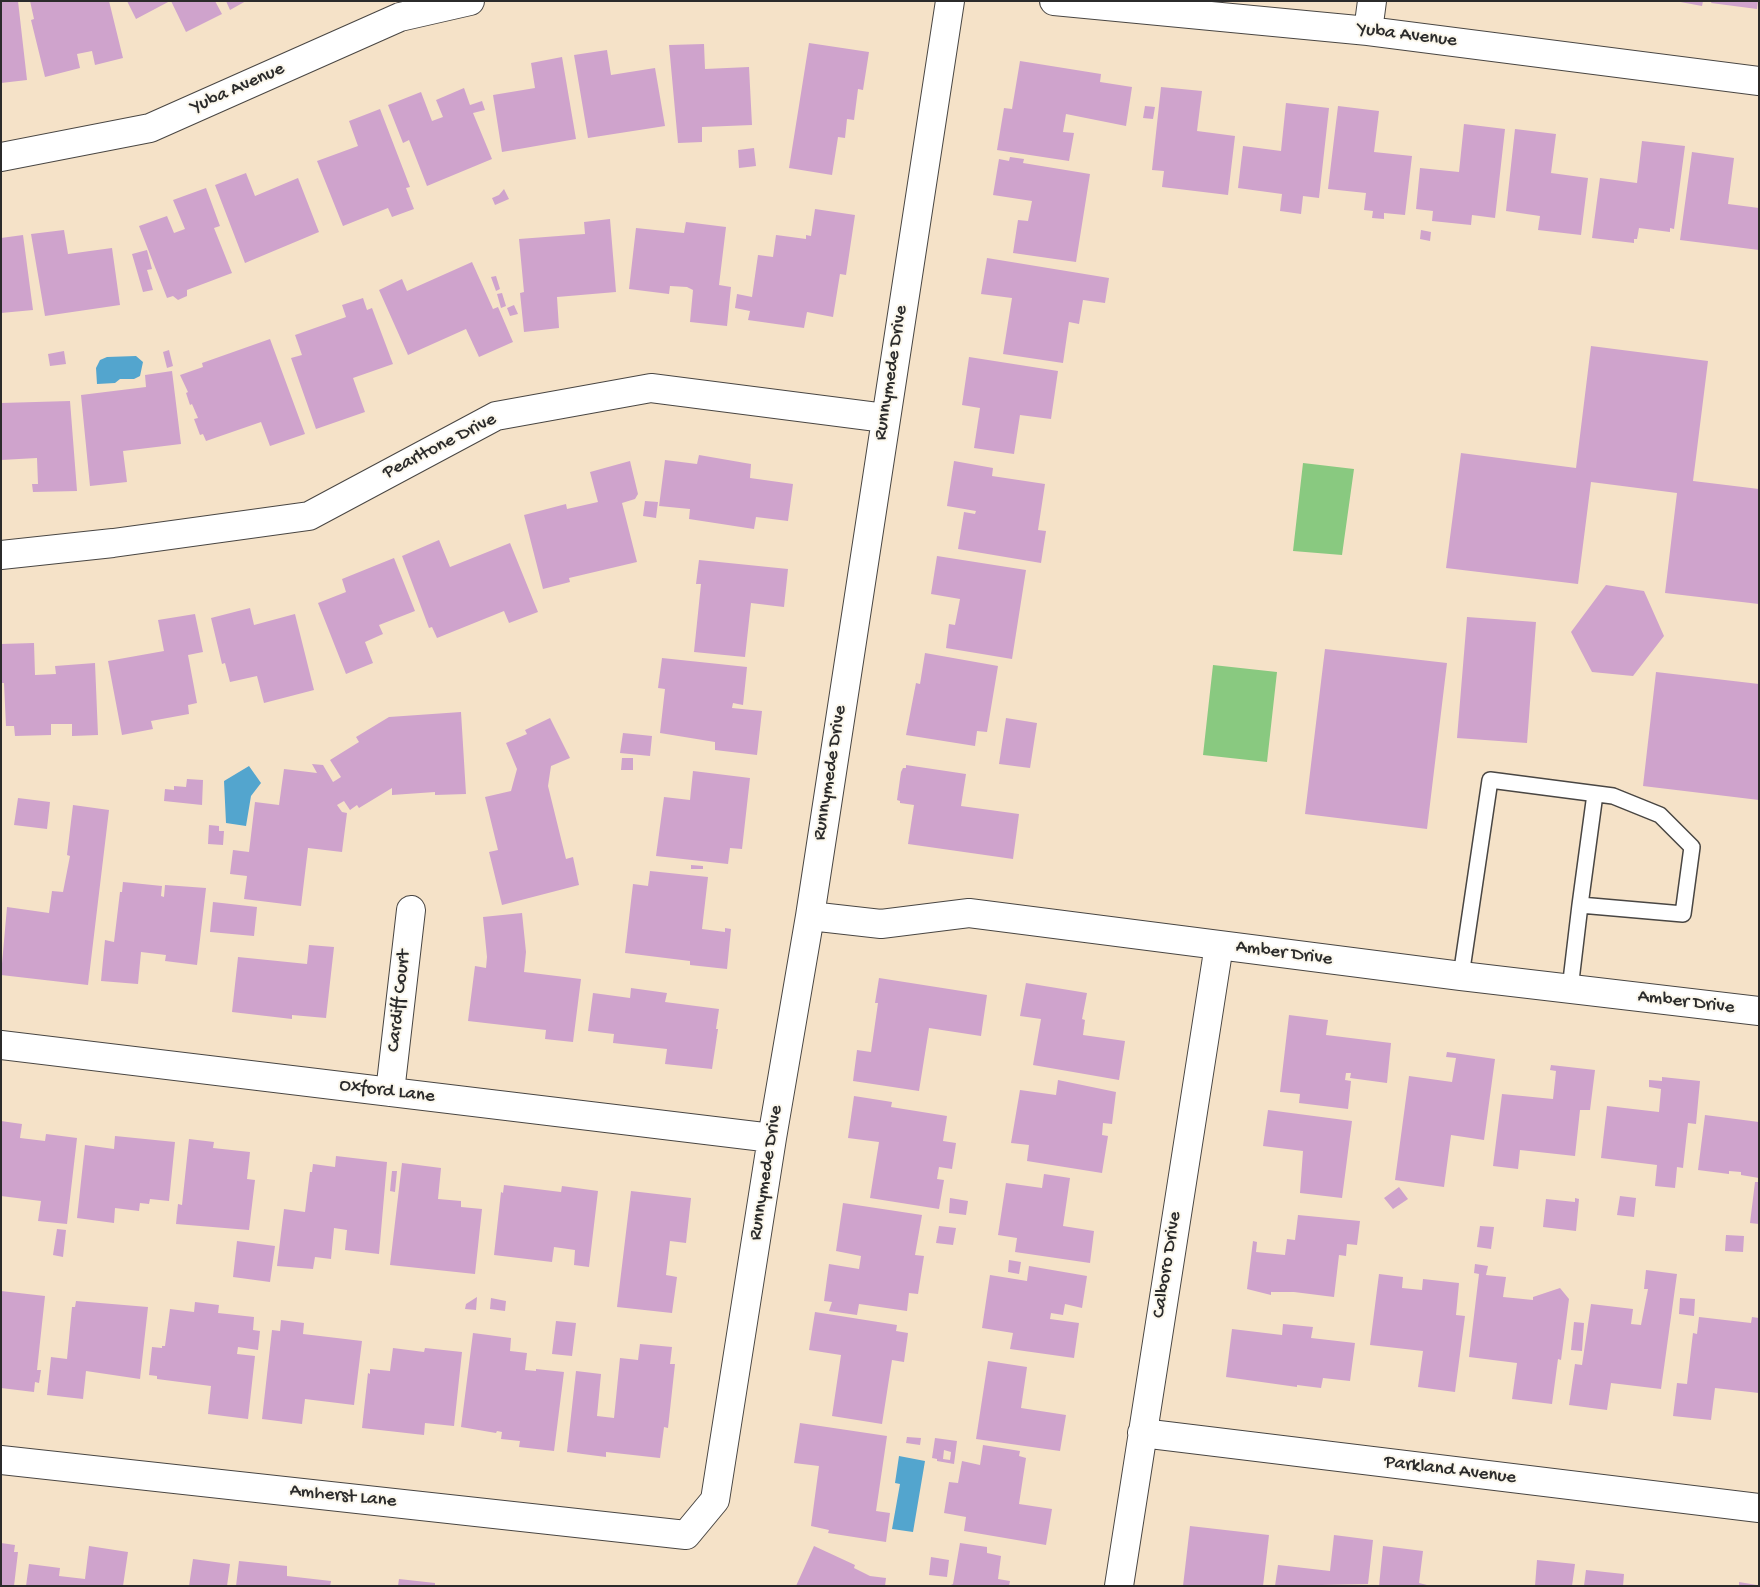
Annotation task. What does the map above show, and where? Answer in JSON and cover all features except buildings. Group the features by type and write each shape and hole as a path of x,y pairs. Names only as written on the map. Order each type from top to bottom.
{"street":[{"name":"Yuba Avenue","path":"1,158 150,128 400,17 470,1"},
{"name":"Runnymede Drive","path":"686,1535 715,1500 772,1138 810,916 950,1"},
{"name":"Yuba Avenue","path":"1054,1 1368,31 1759,81"},
{"path":"1368,31 1372,1"},
{"name":"Pearltone Drive","path":"1,555 113,543 309,516 496,416 651,388 885,418"},
{"name":"Cardiff Court","path":"390,1092 411,910"},
{"name":"Amber Drive","path":"810,916 881,924 969,913 1460,976 1759,1011"},
{"name":"Calboro Drive","path":"1119,1586 1219,945"},
{"name":"Oxford Lane","path":"1,1045 772,1138"},
{"name":"Parkland Avenue","path":"1142,1433 1759,1508"},
{"name":"Amherst Lane","path":"1,1460 686,1535"}],"lane":[{"path":"1460,976 1490,780 1614,796 1660,815 1692,847 1683,914 1580,905"},
{"path":"1570,989 1595,794"}],"green space":[{"path":"1303,463 1354,469 1342,555 1293,551"},
{"path":"1213,665 1277,672 1267,762 1203,755"}],"water":[{"path":"136,356 143,362 140,376 134,379 120,379 115,383 97,384 96,368 100,360 107,357"},
{"path":"249,766 261,783 251,796 246,826 226,823 224,781"},
{"path":"899,1456 925,1461 913,1532 892,1529 900,1484 895,1483"}]}
